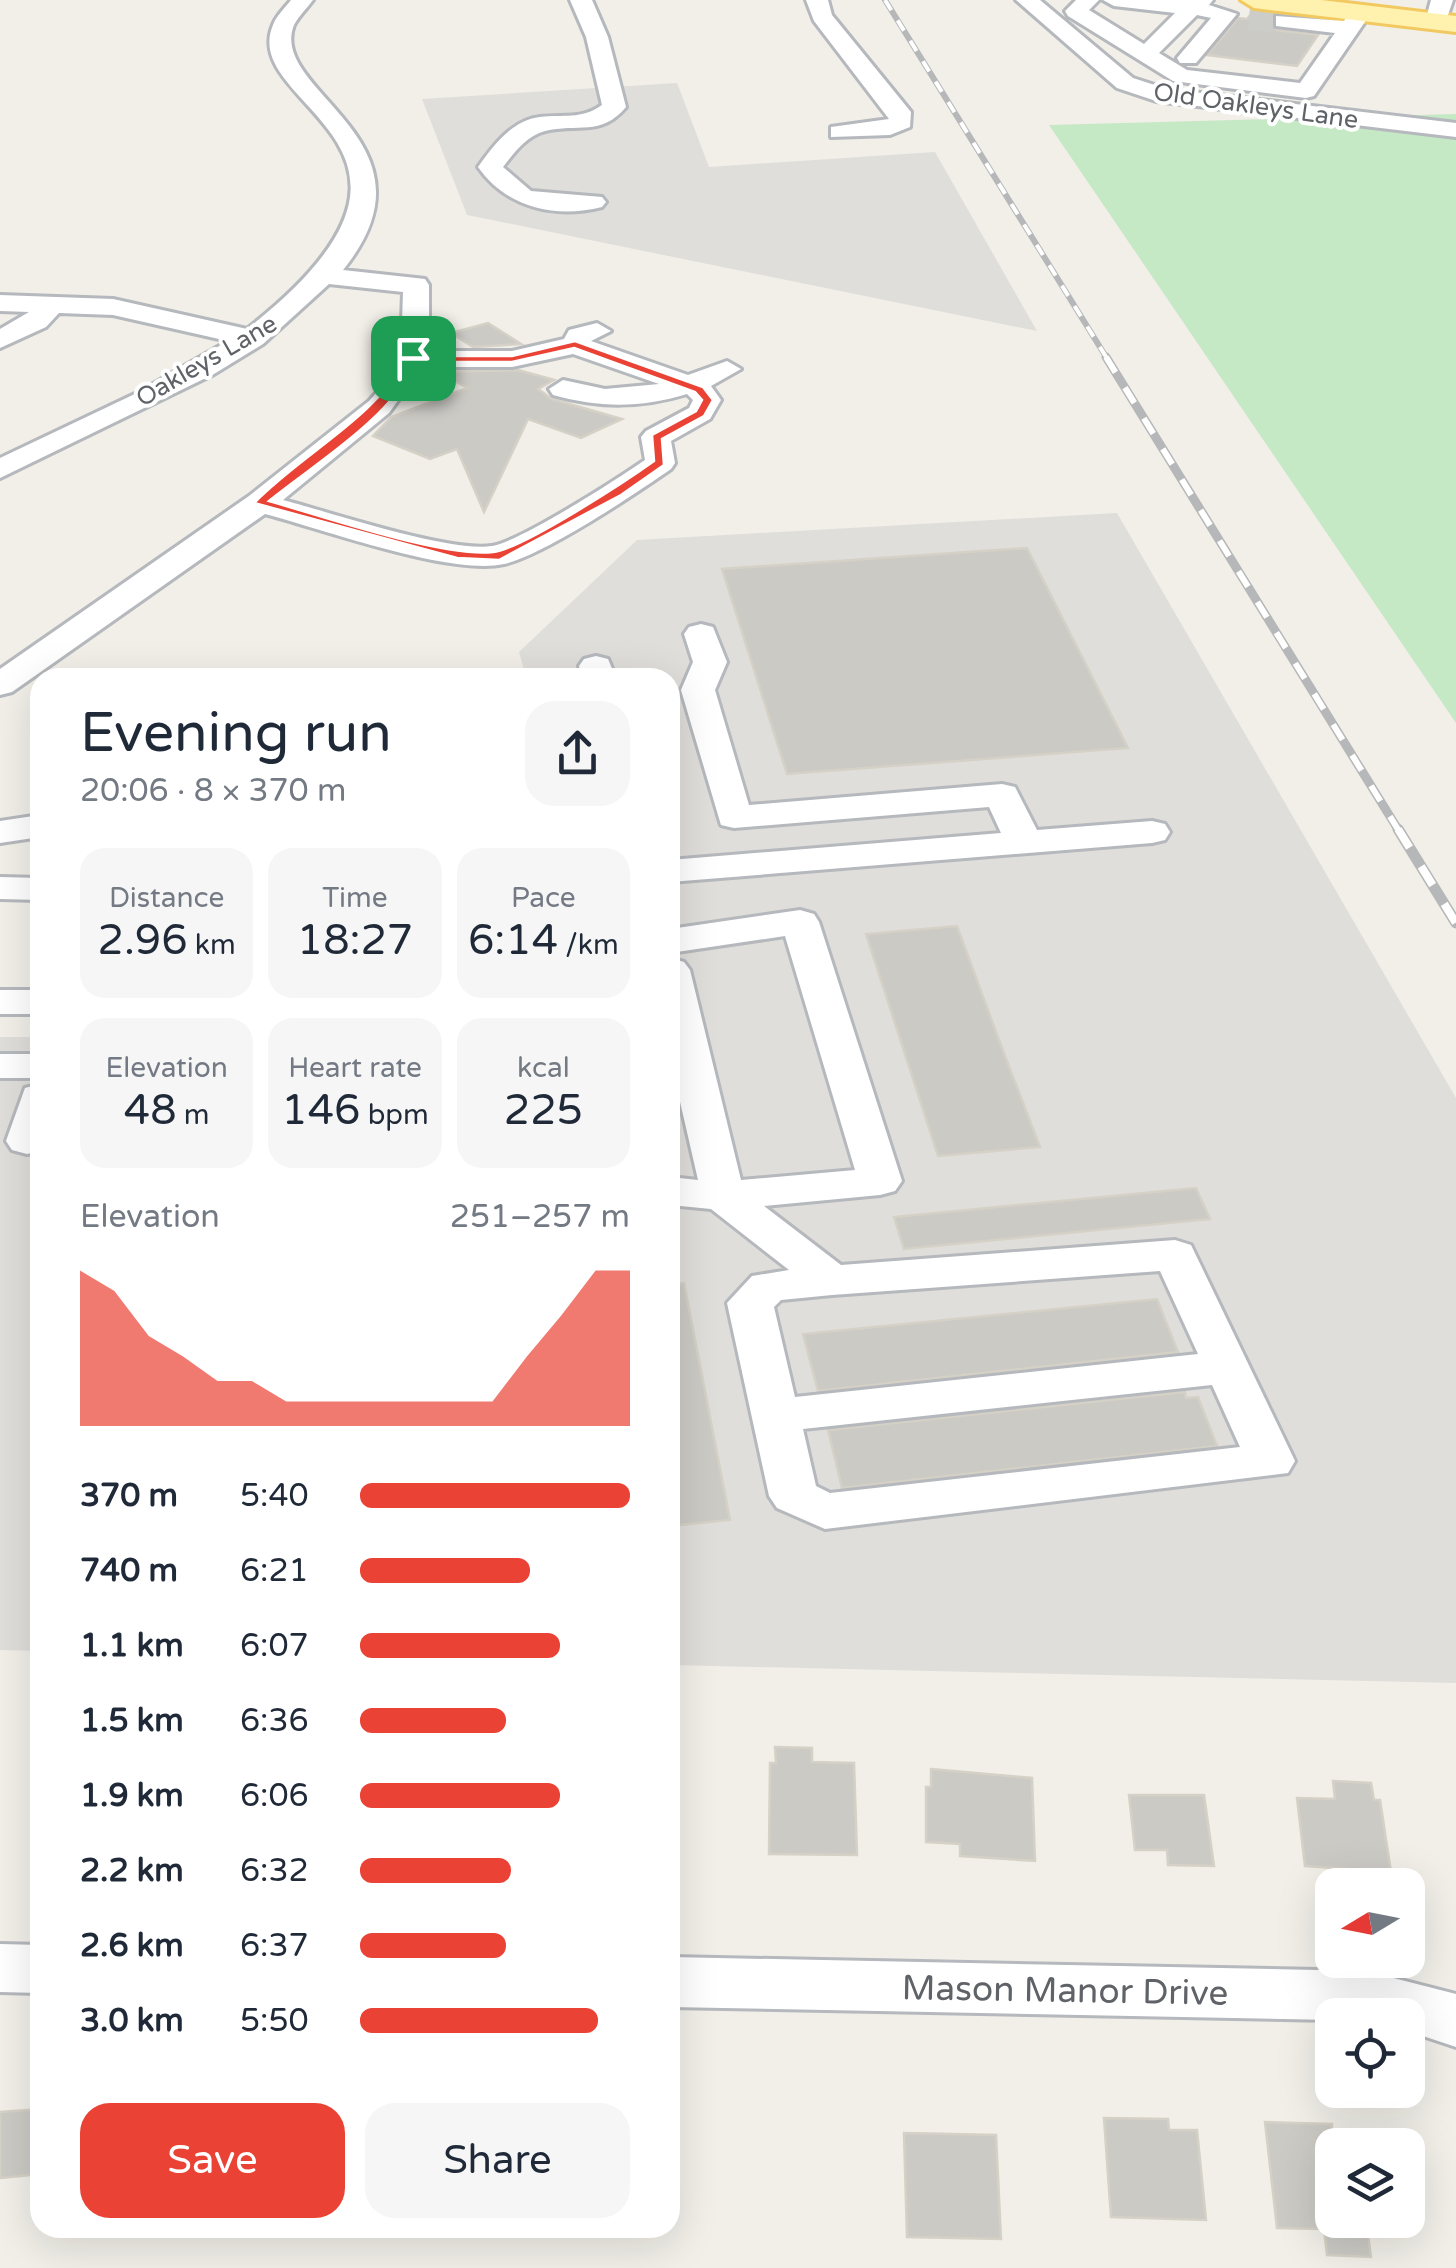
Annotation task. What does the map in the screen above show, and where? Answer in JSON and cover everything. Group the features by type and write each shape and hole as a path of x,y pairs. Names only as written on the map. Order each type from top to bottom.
{"main road":[{"path":"1243,10 1444,15"}],"street":[{"name":"Oakleys Lane","path":"0,469 198,371 253,338 325,276 360,218 364,173 342,124 282,61 276,36 280,22 302,0"},
{"path":"581,0 597,36 614,107 592,123 539,124 511,140 490,166 505,190 532,200 592,202"},
{"path":"817,0 822,16 900,112 902,122 890,128 839,132"},
{"name":"Old Oakleys Lane","path":"1027,0 1125,83 1164,96 1456,130"},
{"path":"1088,0 1076,11 1181,76 1306,91 1319,74 1345,13"},
{"path":"1114,0 1243,10"},
{"path":"1146,54 1197,4"},
{"path":"1188,58 1243,10"},
{"path":"1284,21 1345,13"},
{"path":"1146,54 1319,74"},
{"path":"0,684 260,503 379,407 400,384 413,358 418,334 416,286 325,276"},
{"path":"0,340 36,321 54,303"},
{"path":"0,304 114,307 253,338"},
{"path":"413,358 512,359 575,344 588,332 612,332 727,369 692,387 624,398 588,397 563,389"},
{"path":"260,503 457,555 499,556 617,493 660,462 656,438 700,414 707,400 692,387 575,344"},
{"path":"701,634 710,662 698,690 746,865"},
{"path":"734,817 1002,795 1024,842"},
{"path":"0,832 30,828"},
{"path":"680,870 1152,832"},
{"path":"0,888 30,889"},
{"path":"680,940 800,922 880,1181 723,1196 680,1192"},
{"path":"0,1002 30,1002"},
{"path":"0,1066 30,1066"},
{"path":"682,1067 723,1196 832,1280"},
{"path":"1175,1254 1270,1461 825,1511 794,1496 750,1303 768,1288 832,1280 1175,1254"},
{"path":"775,1416 1228,1367"},
{"path":"0,1968 30,1968"},
{"name":"Mason Manor Drive","path":"680,1982 1366,1996 1435,2012 1456,2022"}],"shaded area":[{"path":"677,83 709,167 935,152 1037,331 467,215 422,99"},
{"path":"1117,513 1456,1098 1456,1683 680,1665 680,668 523,668 519,652 637,540"},
{"path":"0,1037 30,1037 30,1651 0,1650"}],"green space":[{"path":"1456,114 1456,723 1049,125"}],"building":[{"path":"1252,13 1273,15 1276,30 1318,35 1297,66 1207,55 1238,18 1247,19"},
{"path":"488,323 521,344 473,347 451,333"},
{"path":"518,370 554,380 538,389 552,399 622,419 581,438 528,419 484,512 457,449 430,459 373,436 391,417 467,388 439,372"},
{"path":"1027,548 1128,748 787,774 722,569"},
{"path":"957,926 1040,1147 938,1156 866,934"},
{"path":"1196,1188 1210,1219 904,1249 894,1217"},
{"path":"680,1283 684,1283 730,1520 680,1525"},
{"path":"1157,1299 1178,1352 818,1391 803,1334"},
{"path":"1185,1392 1186,1398 1198,1397 1217,1446 842,1488 828,1430"},
{"path":"775,1747 812,1748 812,1762 854,1763 857,1855 769,1854 770,1763 776,1763"},
{"path":"931,1769 1032,1778 1035,1861 960,1856 960,1844 926,1842 926,1787 931,1787"},
{"path":"1333,1781 1371,1783 1374,1800 1380,1800 1390,1868 1305,1866 1297,1798 1335,1799"},
{"path":"1129,1795 1204,1795 1214,1866 1168,1865 1167,1850 1135,1850"},
{"path":"30,2110 30,2175 0,2178 0,2112"},
{"path":"1104,2118 1168,2119 1169,2130 1197,2130 1206,2220 1111,2217"},
{"path":"1265,2122 1332,2124 1332,2128 1315,2128 1315,2229 1277,2228"},
{"path":"904,2133 996,2135 1001,2239 907,2237"},
{"path":"1325,2238 1368,2238 1371,2257 1327,2255"}],"tunnel":[{"path":"1249,17 1284,21"}],"railway":[{"path":"885,0 1108,360"},
{"path":"1106,357 1399,831"},
{"path":"1398,829 1456,923"}],"route":[{"path":"575,344 699,390 707,400 700,414 656,438 660,462 617,493 499,556 457,555 260,503 379,407 400,384 413,358 475,362 512,359 575,344"}]}
